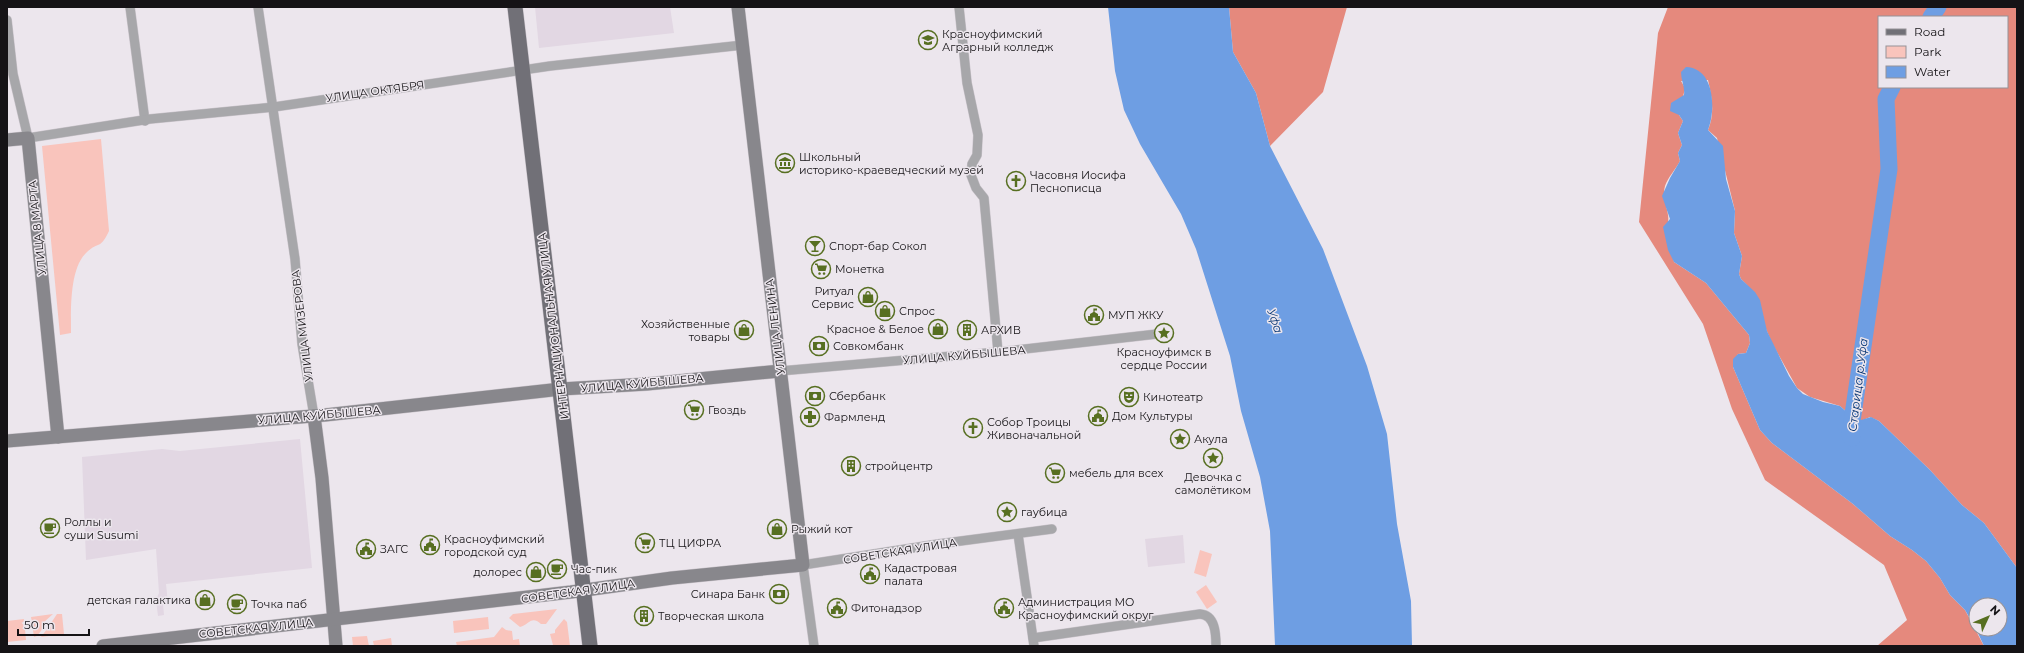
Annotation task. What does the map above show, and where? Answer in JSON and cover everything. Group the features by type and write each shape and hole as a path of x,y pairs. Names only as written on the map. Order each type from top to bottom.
{"main road":[{"name":"ИНТЕРНАЦИОНАЛЬНАЯ УЛИЦА","path":"514,7 561,389 590,646"},
{"name":"УЛИЦА ЛЕНИНА","path":"738,7 804,565"},
{"name":"УЛИЦА ОКТЯБРЯ","path":"7,140 28,138"},
{"name":"УЛИЦА 8 МАРТА","path":"28,138 58,437"},
{"name":"УЛИЦА КУЙБЫШЕВА","path":"7,441 314,416 561,389 647,384 780,371"},
{"name":"УЛИЦА МИЗЕРОВА","path":"314,416 322,478 336,646"},
{"name":"СОВЕТСКАЯ УЛИЦА","path":"103,646 273,625 334,621 672,578 804,565"}],"street":[{"path":"130,7 145,121"},
{"name":"УЛИЦА МИЗЕРОВА","path":"258,7 274,107 295,259 302,344 314,416"},
{"path":"959,7 967,83 978,134 977,155 972,164 971,175 976,188 984,198 998,352"},
{"name":"УЛИЦА 8 МАРТА","path":"7,20 13,74 28,138"},
{"name":"УЛИЦА ОКТЯБРЯ","path":"28,138 145,121 274,107 399,87 592,61 743,45"},
{"name":"УЛИЦА КУЙБЫШЕВА","path":"780,371 998,352 1157,334"},
{"name":"СОВЕТСКАЯ УЛИЦА","path":"804,565 938,544 1052,529"},
{"path":"1018,534 1034,642 1200,614 1208,616 1212,622 1215,629 1216,646"},
{"name":"УЛИЦА ЛЕНИНА","path":"804,565 814,646"}],"shaded area":[{"path":"535,7 670,7 674,33 539,48"},
{"path":"1229,7 1347,7 1323,92 1270,146 1256,93 1233,52"},
{"path":"1668,7 2017,7 2017,568 1984,523 1962,505 1930,470 1879,421 1870,417 1861,421 1849,414 1840,406 1810,397 1797,388 1772,343 1747,285 1741,279 1739,274 1742,256 1734,233 1735,211 1717,138 1708,130 1712,118 1712,99 1708,80 1681,81 1685,88 1679,115 1683,121 1678,133 1682,145 1678,153 1680,161 1668,179 1664,191 1668,217 1667,224 1674,262 1706,283 1749,335 1750,343 1746,353 1738,354 1733,367 1760,430 1772,443 1853,504 1890,536 1926,561 1940,578 1950,595 1965,610 1968,616 1968,637 1979,637 1984,646 1877,646 1907,620 1884,565 1765,480 1732,409 1703,324 1639,222 1658,33"},
{"path":"300,439 312,568 166,584 168,603 163,604 164,615 158,616 156,600 159,593 156,549 86,560 82,457 162,449 180,451"},
{"path":"1183,535 1185,563 1148,567 1145,539"}],"green space":[{"path":"101,139 109,231 101,243 87,252 81,259 77,268 72,290 71,333 60,335 42,146"},
{"path":"1200,550 1212,554 1206,577 1194,573"},
{"path":"1206,585 1217,602 1207,609 1196,592"},
{"path":"557,609 546,624 541,624 538,621 532,620 520,627 509,618 513,614"},
{"path":"53,614 43,623 44,627 37,636 34,637 31,617"},
{"path":"57,614 62,614 64,634 41,637 47,629 50,629 51,623"},
{"path":"488,617 489,629 454,633 453,621"},
{"path":"24,619 26,640 7,642 7,621"},
{"path":"564,619 567,622 570,646 553,645 550,634 555,633 555,630"},
{"path":"502,627 506,630 512,631 513,640 519,639 520,646 457,646 456,642 494,637"},
{"path":"367,636 369,646 353,646 352,637"},
{"path":"391,638 392,646 374,646 373,641"}],"water":[{"name":"Уфа","path":"1108,7 1229,7 1233,52 1256,93 1270,146 1323,249 1367,366 1387,434 1397,524 1411,601 1412,646 1275,646 1270,531 1260,477 1241,411 1230,356 1196,249 1181,214 1140,144 1124,110 1115,71"},
{"path":"1686,67 1696,69 1703,74 1708,82 1711,91 1712,112 1708,130 1723,146 1726,179 1735,211 1734,233 1742,256 1739,274 1741,279 1755,292 1760,300 1767,331 1789,376 1803,394 1823,402 1840,406 1849,414 1861,420 1871,417 1879,421 1930,470 1962,505 1984,523 2017,568 2017,646 1984,646 1980,637 2008,637 2008,597 1968,597 1968,615 1965,610 1950,595 1940,578 1926,561 1890,536 1853,504 1772,443 1760,430 1733,367 1733,359 1738,354 1746,353 1750,343 1749,335 1706,283 1674,262 1668,250 1663,227 1670,219 1662,196 1680,161 1678,153 1682,145 1678,133 1683,121 1679,115 1670,111 1671,103 1684,95 1681,72"}],"waterway":[{"name":"Старица р.Уфа","path":"1932,16 1938,7"},
{"name":"Старица р.Уфа","path":"1852,438 1850,435 1889,169 1886,99 1892,88"}],"place":[{"name":"Красноуфимский Аграрный колледж","path":"928,40"},
{"name":"Школьный историко-краеведческий музей","path":"785,163"},
{"name":"Часовня Иосифа Песнописца","path":"1016,181"},
{"name":"Спорт-бар Сокол","path":"815,246"},
{"name":"Монетка","path":"821,269"},
{"name":"Ритуал Сервис","path":"868,297"},
{"name":"Спрос","path":"885,311"},
{"name":"МУП ЖКУ","path":"1094,315"},
{"name":"Красное & Белое","path":"938,329"},
{"name":"Хозяйственные товары","path":"744,330"},
{"name":"АРХИВ","path":"967,330"},
{"name":"Красноуфимск в сердце России","path":"1164,333"},
{"name":"Совкомбанк","path":"819,346"},
{"name":"Сбербанк","path":"815,396"},
{"name":"Кинотеатр","path":"1129,397"},
{"name":"Гвоздь","path":"694,410"},
{"name":"Дом Культуры","path":"1098,416"},
{"name":"Фармленд","path":"810,417"},
{"name":"Собор Троицы Живоначальной","path":"973,428"},
{"name":"Акула","path":"1180,439"},
{"name":"Девочка с самолётиком","path":"1213,458"},
{"name":"стройцентр","path":"851,466"},
{"name":"мебель для всех","path":"1055,473"},
{"name":"гаубица","path":"1007,512"},
{"name":"Роллы и суши Susumi","path":"50,528"},
{"name":"Рыжий кот","path":"777,529"},
{"name":"ТЦ ЦИФРА","path":"645,543"},
{"name":"Красноуфимский городской суд","path":"430,545"},
{"name":"ЗАГС","path":"366,549"},
{"name":"Час-пик","path":"557,569"},
{"name":"долорес","path":"536,572"},
{"name":"Кадастровая палата","path":"870,574"},
{"name":"Синара Банк","path":"779,594"},
{"name":"детская галактика","path":"205,600"},
{"name":"Точка паб","path":"237,604"},
{"name":"Фитонадзор","path":"837,608"},
{"name":"Администрация МО Красноуфимский округ","path":"1004,608"},
{"name":"Творческая школа","path":"644,616"}]}
